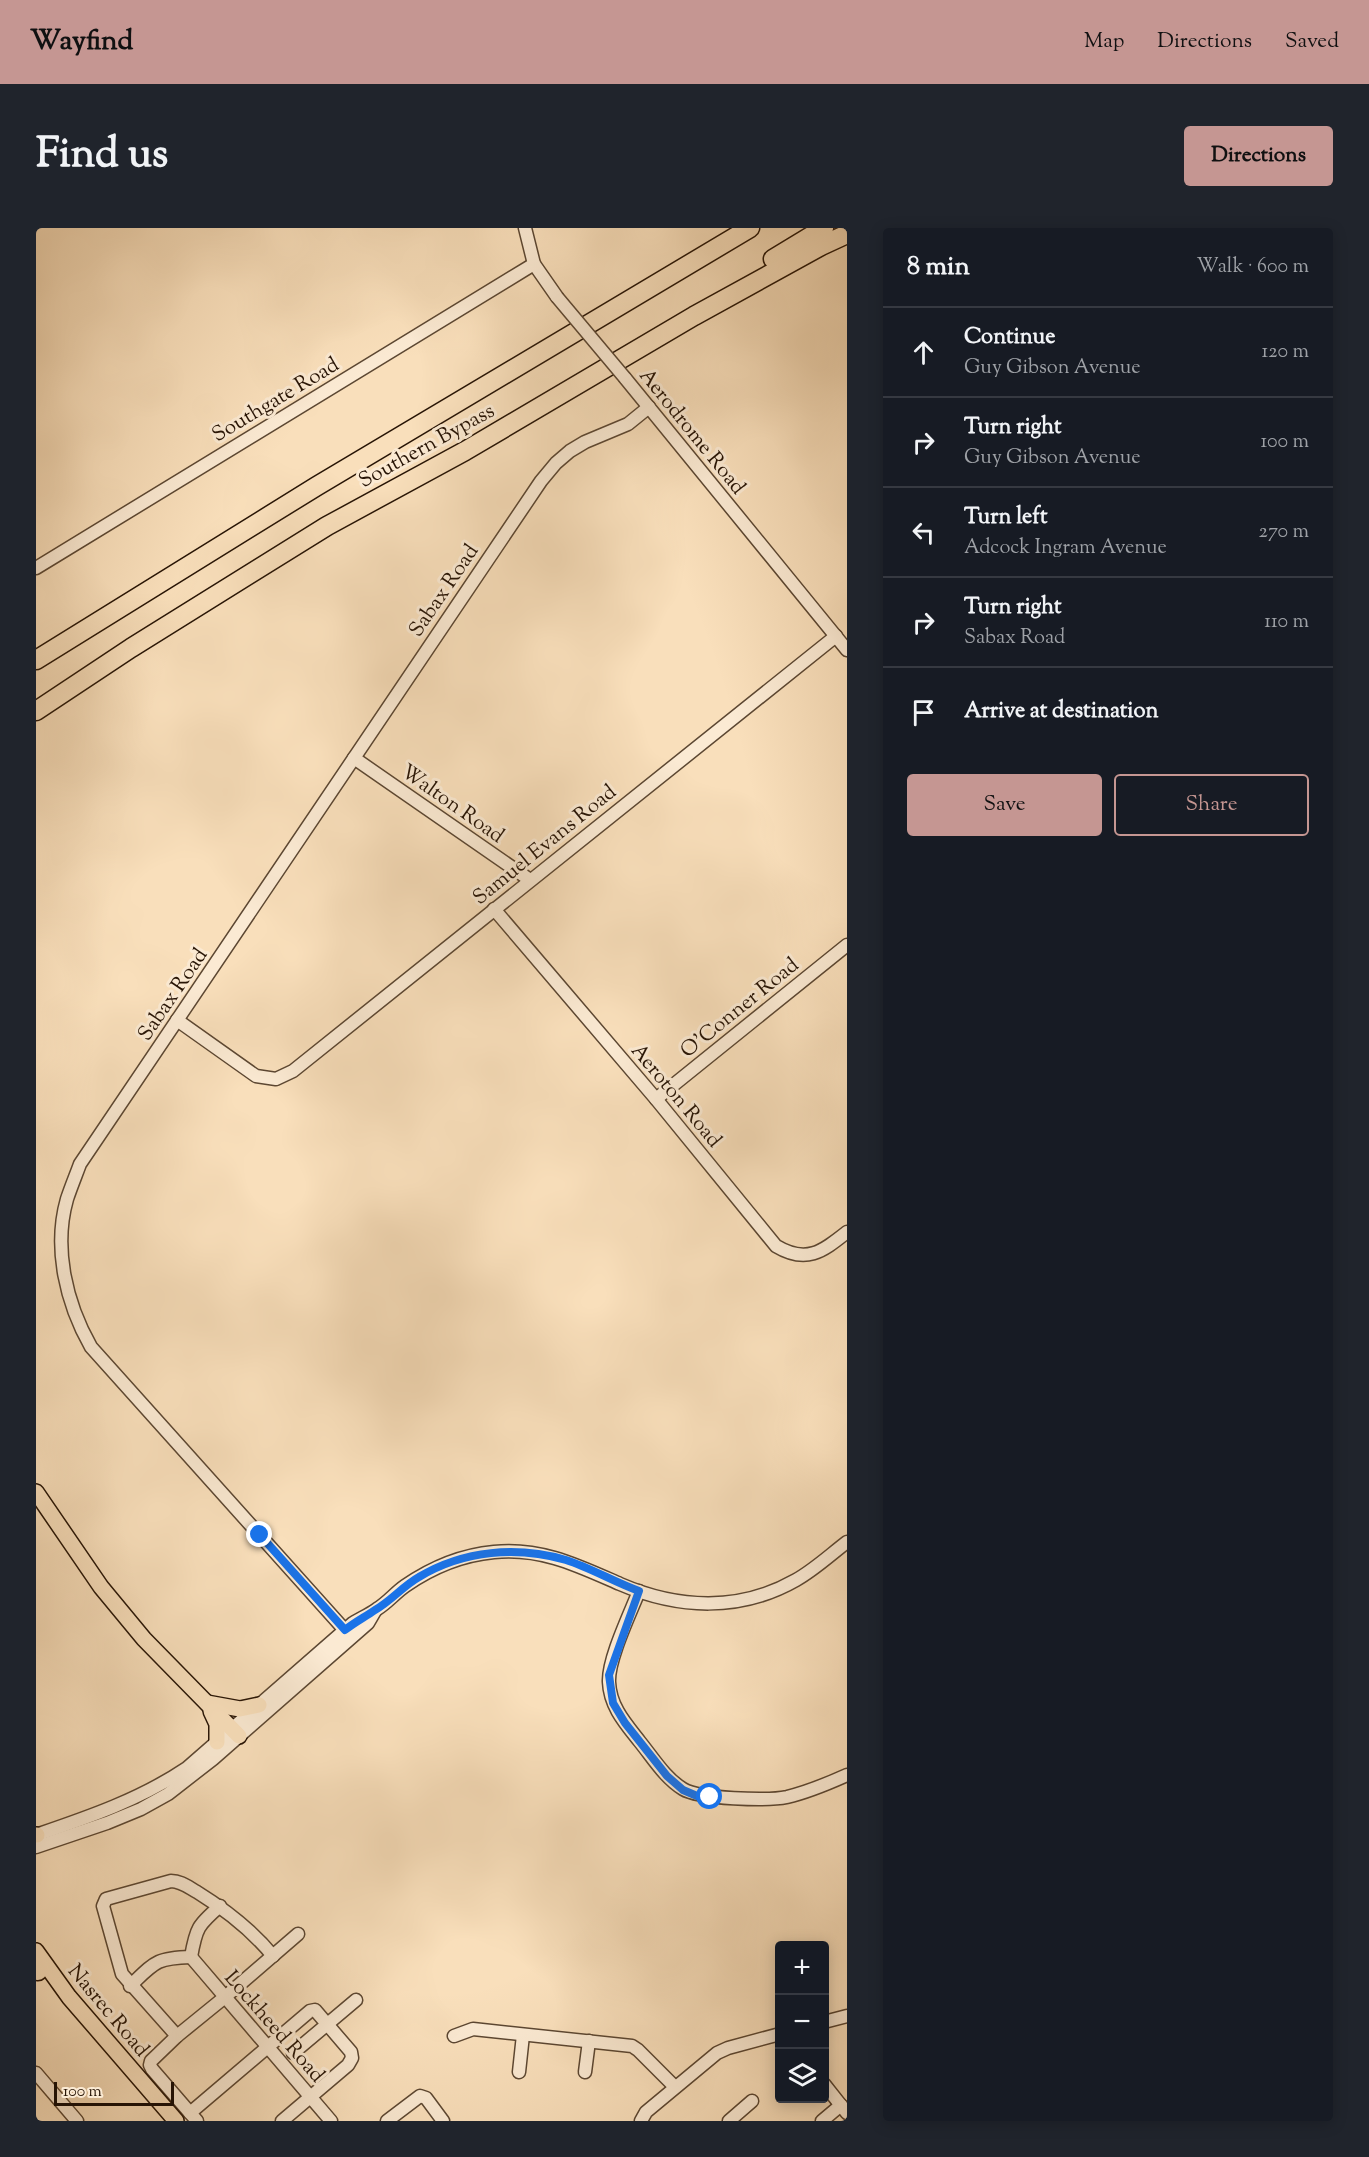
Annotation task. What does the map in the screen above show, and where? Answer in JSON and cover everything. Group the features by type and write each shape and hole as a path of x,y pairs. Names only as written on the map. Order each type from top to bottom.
{"highway":[{"name":"Southern Bypass","path":"36,660 338,474 750,228"},
{"path":"676,327 702,305 824,228"},
{"name":"Southern Bypass","path":"36,711 131,648 327,526 465,451 676,327 820,246 847,234"}],"main road":[{"path":"36,1492 101,1587 144,1639 235,1732"},
{"path":"207,1703 240,1709 260,1705"},
{"path":"207,1703 217,1724 217,1742"},
{"name":"Nasrec Road","path":"36,1951 69,1997 176,2121"},
{"name":"Nasrec Road","path":"37,1970 166,2121"}],"street":[{"name":"Aerodrome Road","path":"525,228 534,264 557,297 847,650"},
{"name":"Southgate Road","path":"36,568 534,264"},
{"name":"Sabax Road","path":"348,1634 94,1353 76,1320 63,1270 63,1231 67,1200 80,1164 541,481 570,451 585,442 628,424 648,407"},
{"name":"Samuel Evans Road","path":"177,1020 256,1076 276,1079 293,1071 836,636"},
{"name":"Walton Road","path":"354,758 530,880"},
{"name":"Aeroton Road","path":"494,909 656,1099 776,1246 790,1254 811,1255 834,1243 847,1232"},
{"name":"O'Conner Road","path":"656,1099 847,945"},
{"path":"36,1847 107,1823 150,1804 193,1776 260,1705 348,1634 368,1623 376,1610 420,1576 449,1563 494,1552 534,1554 566,1560 656,1598 690,1604 719,1604 745,1600 775,1591 797,1579 847,1542"},
{"path":"639,1591 609,1675 610,1690 618,1713 667,1776 683,1790 697,1796 784,1798 820,1787 847,1775"},
{"path":"36,1835 137,1798 162,1785 187,1768 217,1742 235,1732 348,1634"},
{"path":"177,2036 130,1986 122,1974 103,1906 106,1899 176,1881 220,1906 242,1922 273,1956"},
{"path":"130,1986 162,1959 191,1957 198,1927 220,1906"},
{"path":"282,2121 348,2065 351,2058 351,2052 317,2011 312,2010 268,2046 194,2117 150,2065 154,2057 177,2036 298,1934"},
{"name":"Lockheed Road","path":"191,1957 331,2121"},
{"path":"293,2053 356,2000"},
{"path":"829,2021 847,2016"},
{"path":"454,2036 473,2029 635,2047 675,2087"},
{"path":"519,2072 523,2035"},
{"path":"641,2121 646,2112 717,2053 775,2035"},
{"path":"585,2072 589,2041"},
{"path":"36,2073 77,2121"},
{"path":"822,2121 844,2109 829,2089"},
{"path":"387,2121 420,2096 426,2098 443,2121"},
{"path":"729,2121 752,2101"}],"route":[{"path":"260,1535 345,1630 376,1610 420,1576 458,1560 494,1552 509,1551 566,1560 639,1591 609,1675 613,1703 625,1723 667,1776 683,1790 697,1796 710,1797"}]}
